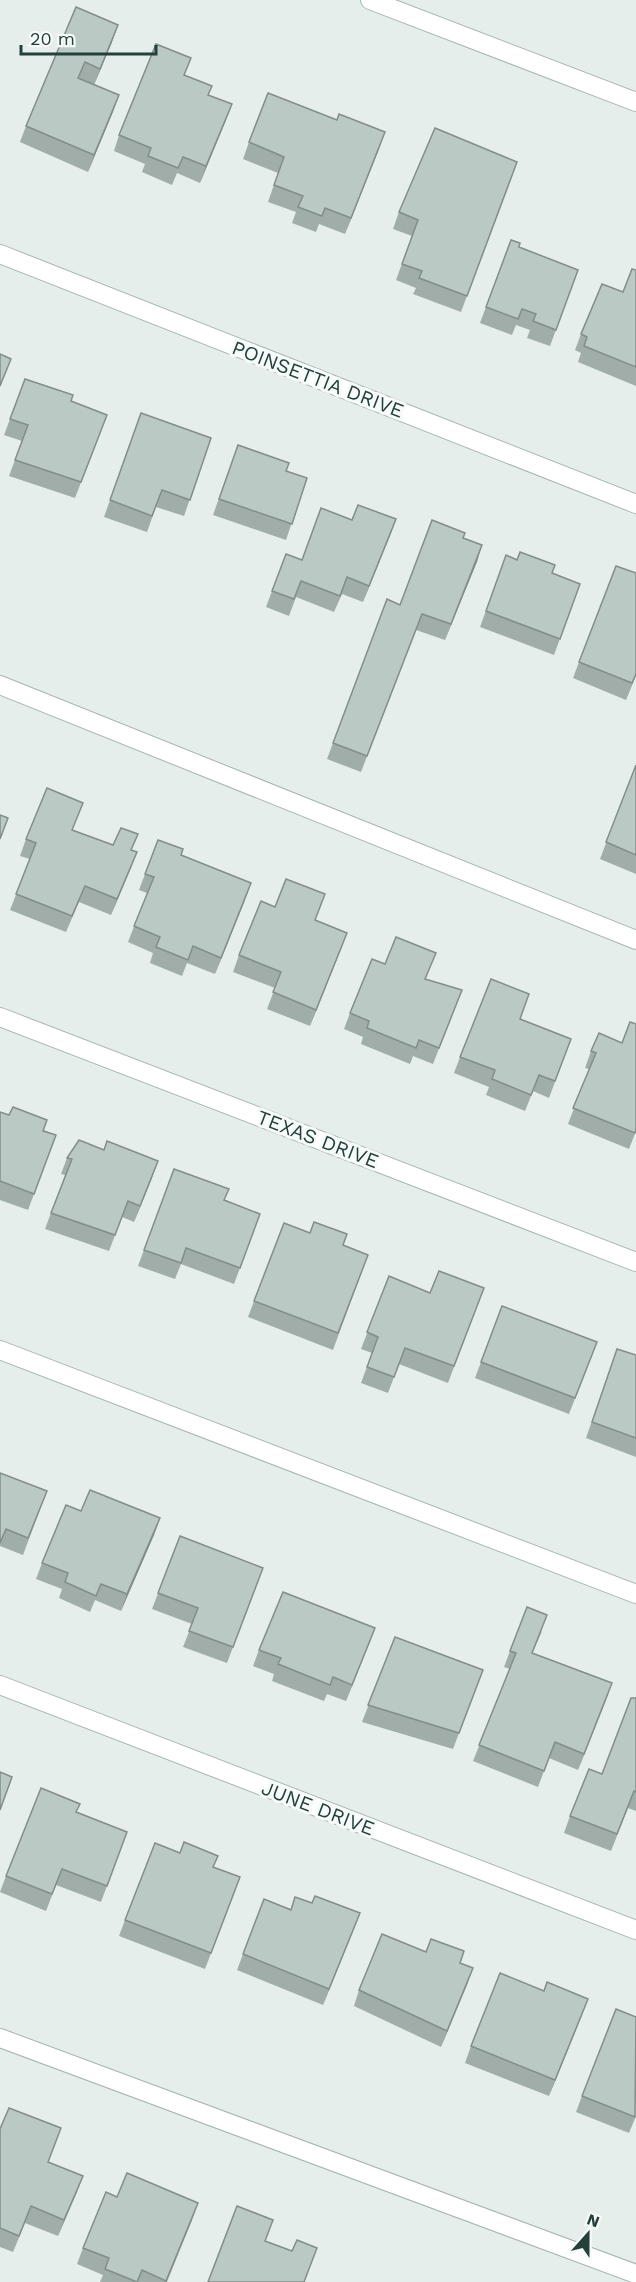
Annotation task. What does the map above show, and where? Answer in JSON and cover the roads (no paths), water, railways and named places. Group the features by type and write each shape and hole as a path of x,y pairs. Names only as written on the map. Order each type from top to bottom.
{"street":[{"path":"370,0 636,102"},
{"name":"POINSETTIA DRIVE","path":"0,254 636,504"},
{"path":"0,685 636,940"},
{"name":"TEXAS DRIVE","path":"0,1017 636,1262"},
{"path":"0,1350 636,1594"},
{"name":"JUNE DRIVE","path":"0,1685 636,1930"},
{"path":"0,2038 636,2274"}]}
